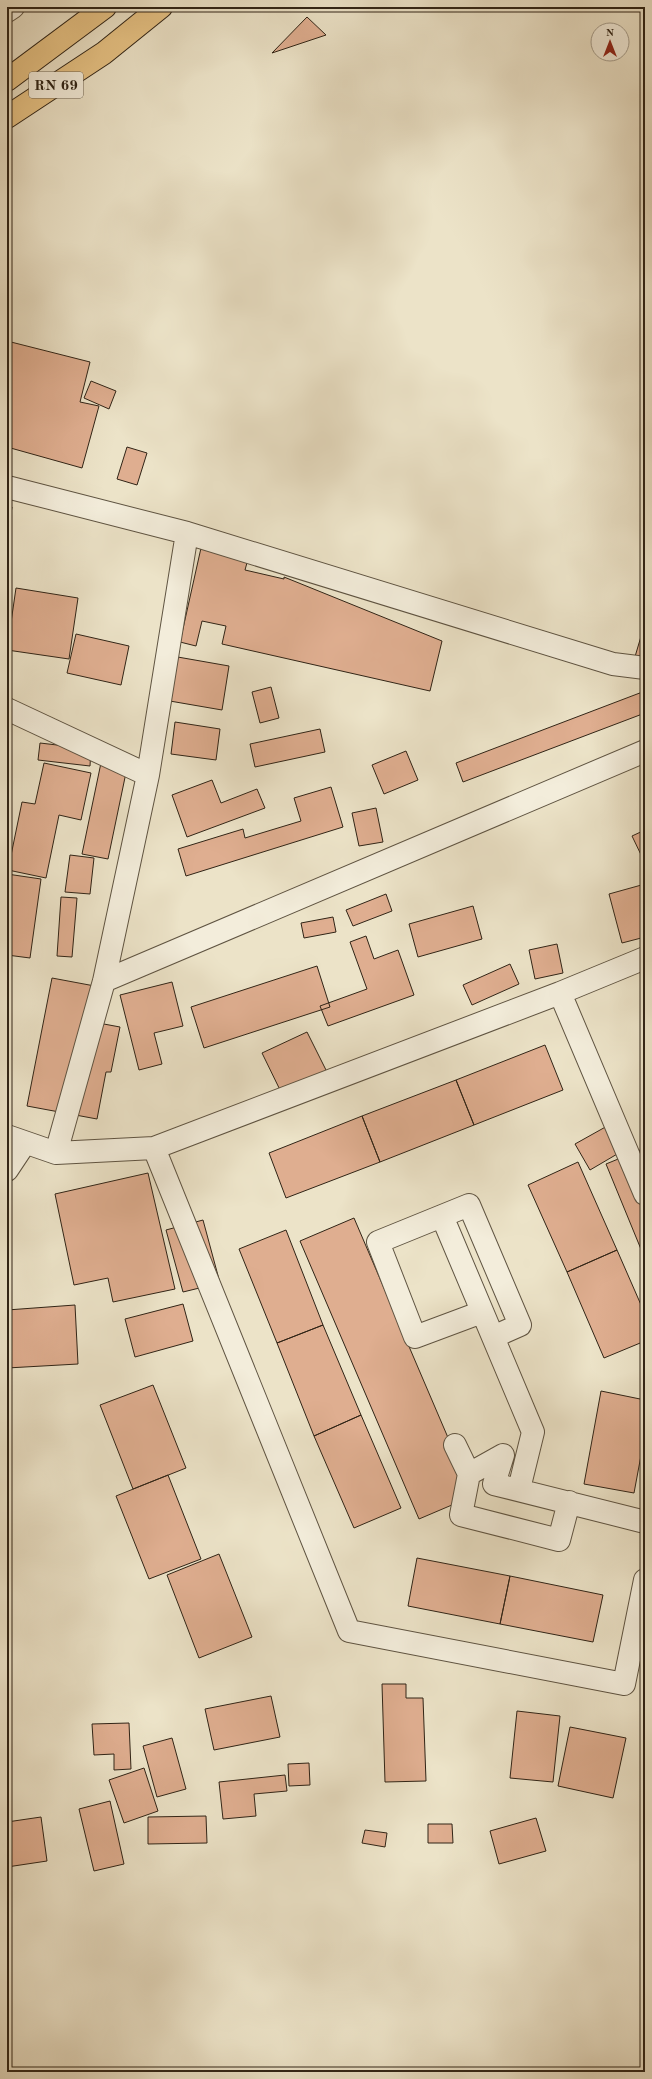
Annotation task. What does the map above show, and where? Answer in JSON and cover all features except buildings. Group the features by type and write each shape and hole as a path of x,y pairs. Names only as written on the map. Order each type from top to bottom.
{"main road":[{"name":"RN 69","path":"7,80 105,7"},
{"name":"RN 69","path":"7,117 104,53 161,7"}],"street":[{"path":"7,11 13,7"},
{"path":"7,487 187,533 613,664 645,668"},
{"path":"56,1153 104,981 148,775 187,533"},
{"path":"7,709 148,775"},
{"path":"104,981 645,751"},
{"path":"7,1170 16,1140 56,1153 154,1148 560,993 645,958"},
{"path":"560,993 645,1194"},
{"path":"154,1148 349,1631 624,1684 645,1580"},
{"path":"482,1312 415,1337 378,1242 469,1205 520,1325 493,1337"},
{"path":"442,1216 533,1432 519,1489"},
{"path":"455,1445 469,1474 460,1515 559,1540 569,1502"},
{"path":"469,1474 503,1455 494,1484 519,1489 645,1522"}]}
